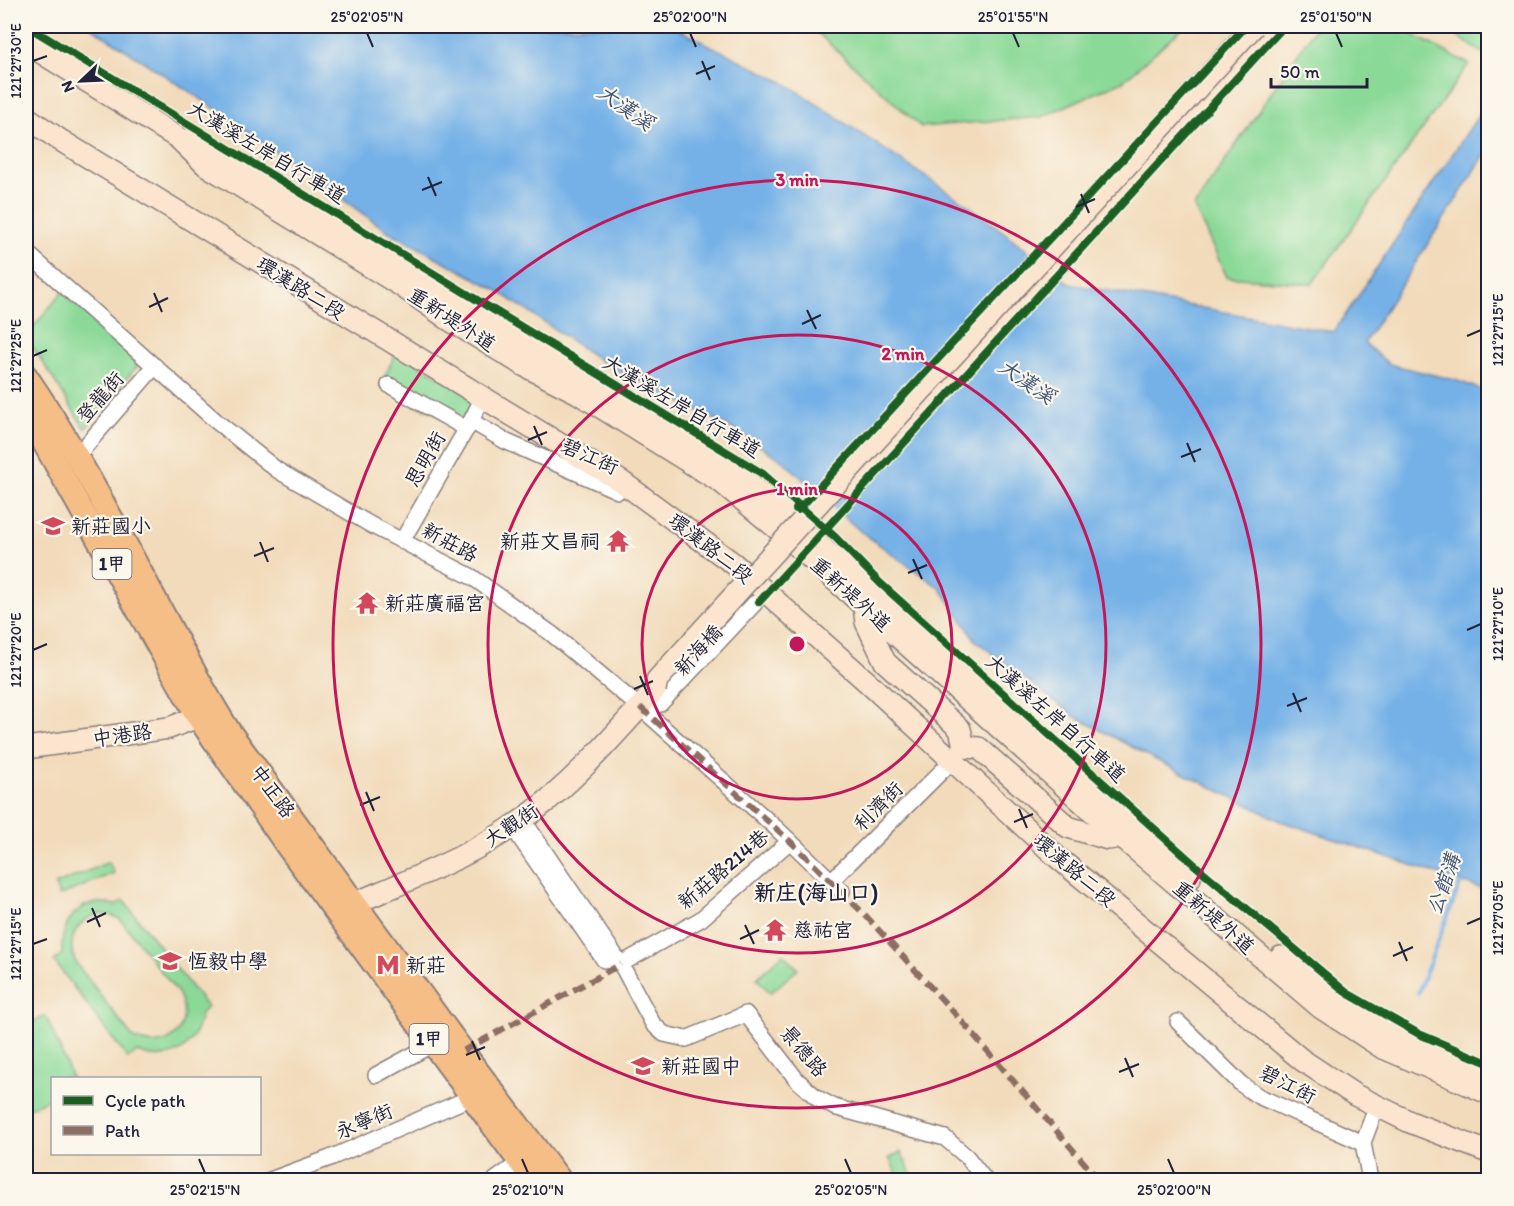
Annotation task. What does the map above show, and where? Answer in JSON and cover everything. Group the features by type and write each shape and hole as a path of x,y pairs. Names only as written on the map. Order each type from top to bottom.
{"main road":[{"name":"中正路","path":"26,376 76,457 206,712"},
{"name":"中正路","path":"26,411 206,712 347,910 433,1044 533,1180"},
{"name":"中正路","path":"347,910 560,1180"}],"street":[{"name":"新海橋","path":"655,690 657,680 1254,26"},
{"name":"新海橋","path":"655,690 666,685 1270,26"},
{"name":"重新堤外道","path":"26,43 178,138 206,165 400,285 448,319 525,366 578,393 721,482 786,536 1121,837 1321,1008 1381,1047 1488,1093"},
{"name":"環漢路二段","path":"26,117 622,482 734,564 959,754 1057,857 1311,1065 1355,1095 1410,1122 1488,1152"},
{"name":"重新堤外道","path":"178,138 213,149 410,272 458,305 525,346 586,379 730,469 777,507 1186,875 1297,970 1340,1003 1387,1033 1488,1076"},
{"name":"新莊路","path":"26,252 216,421 276,470 402,541 472,577 552,633 640,707 790,841 836,886"},
{"name":"登龍街","path":"76,457 155,366"},
{"name":"碧江街","path":"388,385 469,425 618,491 622,482"},
{"name":"思明街","path":"402,541 483,398"},
{"name":"大觀街","path":"640,707 643,688 734,583"},
{"name":"大觀街","path":"640,707 660,704 755,603"},
{"path":"864,607 866,622 885,662 960,729 959,754 979,748 1068,826 1108,838 1121,837"},
{"name":"大觀街","path":"347,910 462,856 519,822 561,790 655,690"},
{"name":"中港路","path":"26,748 168,728 206,712"},
{"name":"利濟街","path":"836,886 959,754"},
{"name":"景德路","path":"519,822 530,831 621,964 653,1024 664,1034 686,1039 746,1014 797,1080 817,1098 834,1107 945,1138 966,1157 985,1180"},
{"name":"新莊路214巷","path":"621,964 701,919 790,841"},
{"name":"碧江街","path":"1178,1022 1241,1084 1258,1096 1363,1143"},
{"path":"376,1075 433,1044"},
{"name":"永寧街","path":"270,1180 363,1144 472,1097"},
{"path":"1370,1180 1363,1143 1377,1105"},
{"path":"495,1180 520,1162"}],"green space":[{"path":"810,26 1185,26 1123,81 1041,117 921,127"},
{"path":"1323,26 1396,26 1469,64 1312,284 1227,277 1194,207 1315,28"},
{"path":"1443,26 1488,26 1488,42 1482,53"},
{"path":"63,291 143,359 85,429 26,336"},
{"path":"397,351 478,400 465,425 416,405 380,386"},
{"path":"109,862 114,873 59,896 55,885"},
{"path":"123,900 207,1007 190,1041 178,1052 154,1056 137,1052 128,1059 54,961 62,955 65,932 75,913 92,904 116,905","holes":["99,914 120,919 178,993 183,1005 181,1027 167,1041 145,1043 133,1038 76,963 72,947 75,932 84,921 91,917"]},
{"path":"783,954 798,969 770,993 757,978"},
{"path":"46,1016 72,1077 51,1077 51,1098 26,1109 26,1025"},
{"path":"901,1152 914,1180 900,1180 889,1158"}],"water":[{"name":"大漢溪","path":"89,26 672,26 785,83 978,212 1070,284 1334,332 1488,101 1488,150 1364,343 1389,364 1455,380 1488,392 1488,891 1281,821 1162,763 1074,716 976,641 940,588 860,531 781,459 724,424 610,367 495,289 386,230 204,101"}],"waterway":[{"name":"公館溝","path":"1418,993 1462,879"}],"marked path":[{"path":"640,707 790,841 866,916 966,1026 1099,1180"},
{"path":"463,1051 621,964"}],"cycle path":[{"name":"大漢溪左岸自行車道","path":"27,26 763,474 835,537 880,583 1196,866 1347,993 1419,1034 1488,1063"},
{"path":"796,509 798,510 1246,26"},
{"path":"759,602 1284,26"}],"place":[{"name":"新莊國小","path":"53,526"},
{"name":"新莊文昌祠","path":"618,541"},
{"name":"新莊廣福宮","path":"367,603"},
{"name":"慈祐宮","path":"775,930"},
{"name":"恆毅中學","path":"170,961"},
{"name":"新莊","path":"388,965"},
{"name":"新莊國中","path":"643,1066"}],"district":[{"name":"新庄(海山口)","path":"816,892"}]}
